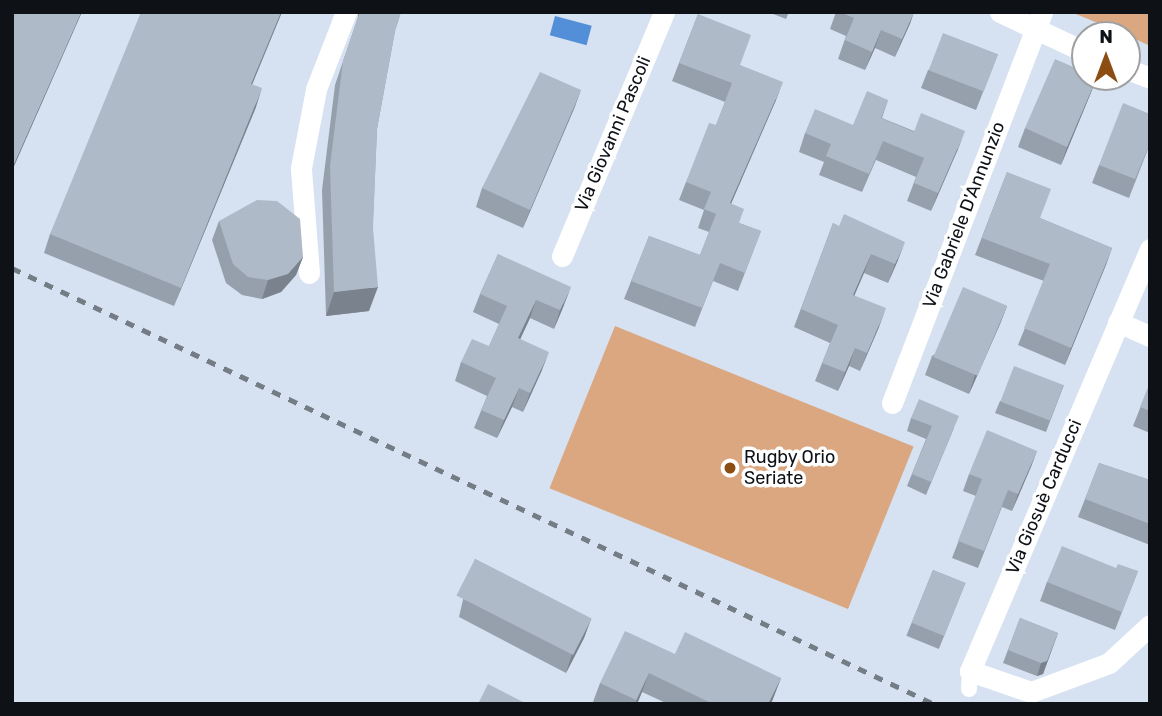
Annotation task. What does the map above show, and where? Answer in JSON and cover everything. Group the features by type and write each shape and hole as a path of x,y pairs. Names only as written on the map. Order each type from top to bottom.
{"street":[{"path":"309,273 301,168 316,89 346,12"},
{"name":"Via Giovanni Pascoli","path":"562,256 664,12"},
{"path":"1000,12 1039,20 1071,42"},
{"name":"Via Gabriele D'Annunzio","path":"892,403 1039,20"},
{"name":"Via Giosuè Carducci","path":"1150,249 969,680 1031,692 1109,663 1150,625"},
{"path":"1118,322 1150,336"}],"shaded area":[{"path":"1071,12 1150,12 1150,46 1141,42 1141,21 1093,21"},
{"name":"Rugby Orio Seriate","path":"615,326 914,447 848,609 549,488"}],"water":[{"path":"555,16 592,26 587,45 550,35"}],"building":[{"path":"12,12 81,12 12,168"},
{"path":"141,12 281,12 251,84 262,88 181,288 50,234"},
{"path":"360,12 401,12 377,129 373,228 378,287 334,292 330,166 343,61"},
{"path":"840,12 914,12 902,39 881,30 872,52 845,40 854,18"},
{"path":"698,14 751,35 740,65 783,82 730,203 744,209 739,223 761,231 745,273 720,263 702,308 631,281 649,236 700,255 716,214 704,209 711,192 686,182 709,123 716,125 732,83 679,63"},
{"path":"943,33 998,54 984,91 929,70"},
{"path":"1055,59 1071,66 1071,91 1091,91 1067,147 1025,128"},
{"path":"540,72 581,90 530,210 482,188"},
{"path":"867,91 888,100 881,118 914,132 921,113 965,131 938,193 914,183 924,158 883,141 869,174 826,156 831,144 805,133 815,109 853,125"},
{"path":"1123,103 1150,114 1150,143 1135,179 1099,165"},
{"path":"1007,172 1051,189 1040,218 1112,248 1071,348 1024,328 1050,264 982,238"},
{"path":"257,200 277,201 300,219 303,257 288,274 268,280 248,277 233,264 219,221"},
{"path":"844,214 905,242 895,264 871,254 853,295 886,308 867,353 855,348 845,372 822,363 838,325 801,309 833,223 839,226"},
{"path":"498,254 571,287 560,310 536,300 518,338 549,352 530,393 519,388 504,420 481,410 496,378 461,362 472,339 489,346 507,306 480,294"},
{"path":"963,287 1007,306 977,376 933,357"},
{"path":"1014,366 1063,385 1050,420 1000,401"},
{"path":"1150,383 1150,411 1140,407"},
{"path":"919,399 959,416 931,482 912,474 932,426 911,418"},
{"path":"987,430 1037,451 1018,494 1008,490 984,551 958,541 982,479 969,474"},
{"path":"1099,463 1150,480 1150,524 1085,499"},
{"path":"1062,546 1116,568 1118,564 1138,571 1122,612 1047,582"},
{"path":"475,559 592,618 573,655 456,596"},
{"path":"933,570 965,583 944,636 912,623"},
{"path":"1020,618 1058,633 1047,661 1041,663 1008,650"},
{"path":"625,631 675,654 685,632 781,678 768,704 713,704 649,673 636,700 600,683"},
{"path":"488,684 523,702 522,704 478,704"}],"railway":[{"path":"12,268 934,704"}],"place":[{"name":"Rugby Orio Seriate","path":"730,468"}]}
